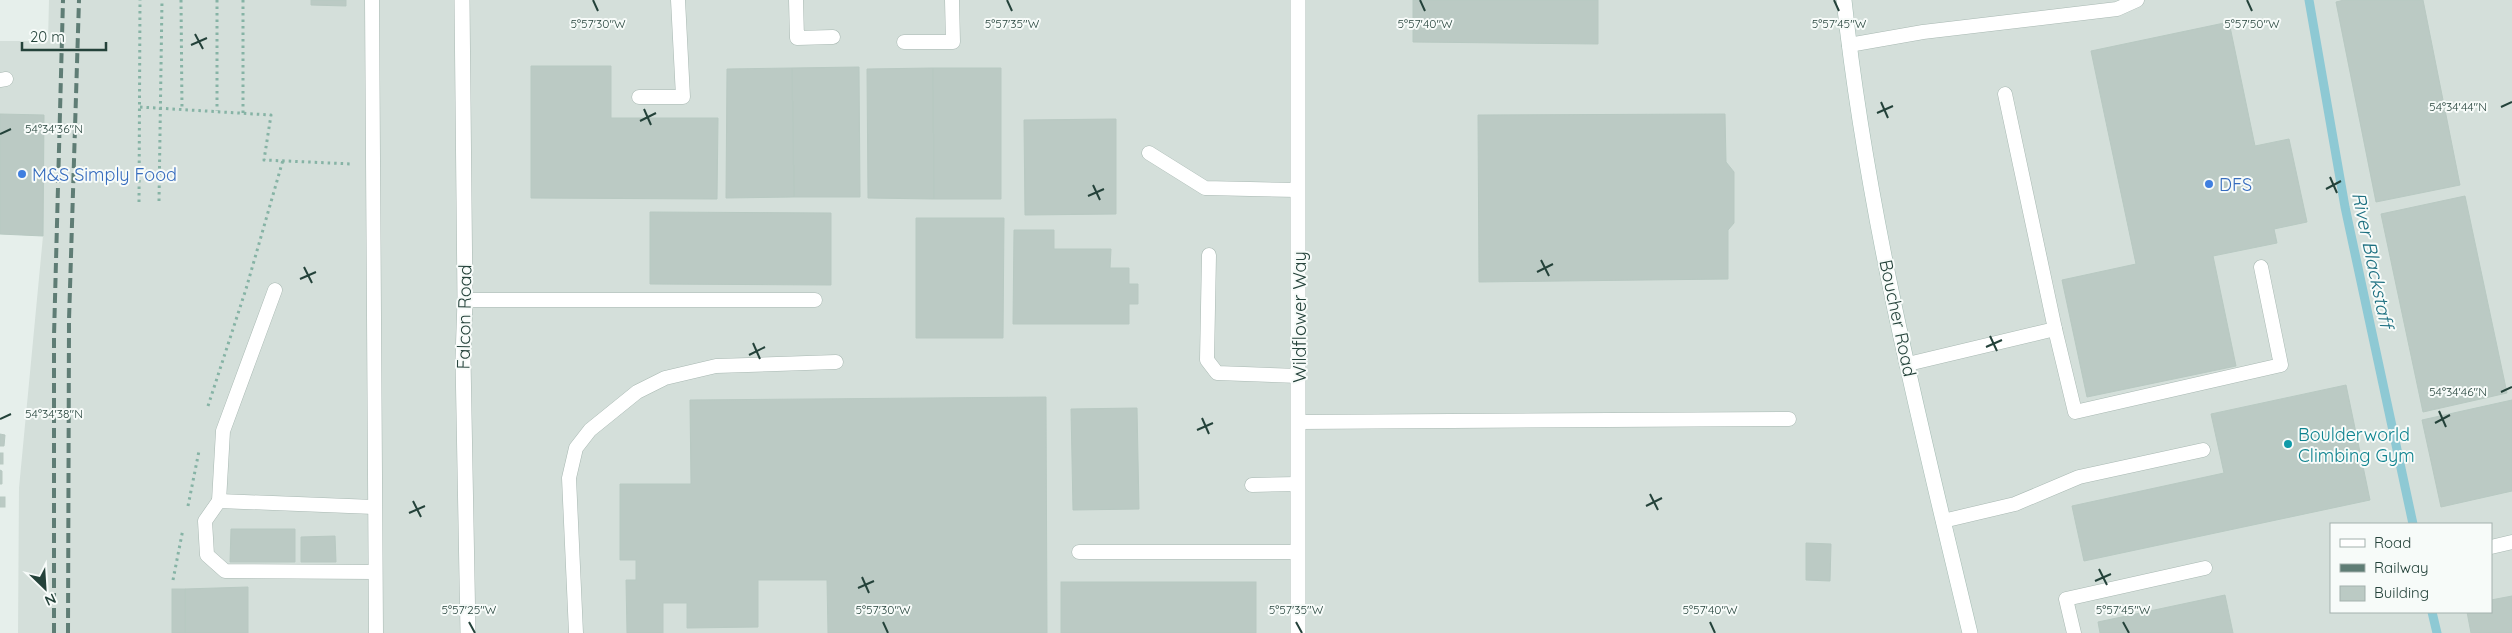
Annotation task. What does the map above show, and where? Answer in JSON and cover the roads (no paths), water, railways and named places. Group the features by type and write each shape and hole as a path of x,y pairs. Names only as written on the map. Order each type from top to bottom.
{"street":[{"name":"Falcon Road","path":"462,0 465,300 463,360 468,633"},
{"name":"Wildflower Way","path":"1298,0 1298,633"},
{"name":"Boucher Road","path":"1844,0 1866,167 1943,521 1970,633"}],"lane":[{"path":"372,0 376,633"},
{"path":"639,97 683,97 678,0"},
{"path":"796,0 797,38 833,37"},
{"path":"904,42 953,42 952,0"},
{"path":"1849,45 1923,32 2117,9 2137,0"},
{"path":"2005,94 2074,412 2281,365 2261,267"},
{"path":"1149,153 1205,188 1298,190"},
{"path":"1209,255 1207,360 1217,373 1299,376"},
{"path":"275,290 223,431 218,502 205,520 207,556 225,571 375,572"},
{"path":"465,300 815,300"},
{"path":"1908,364 2055,329"},
{"path":"576,633 570,478 576,448 590,430 637,392 664,378 716,366 836,362"},
{"path":"1299,422 1789,419"},
{"path":"1943,521 2015,504 2079,477 2204,450"},
{"path":"1252,485 1298,484"},
{"path":"218,502 374,507"},
{"path":"2492,547 2512,542"},
{"path":"1079,552 1298,552"},
{"path":"2074,633 2066,599 2205,568"}],"waterway":[{"name":"River Blackstaff","path":"2309,0 2345,207 2413,523"},
{"name":"River Blackstaff","path":"2432,613 2437,633"}],"railway":[{"path":"54,633 54,336 63,0"},
{"path":"68,633 69,320 79,0"}],"place":[{"name":"M&S Simply Food","path":"22,174"},
{"name":"DFS","path":"2209,184"},
{"name":"Boulderworld Climbing Gym","path":"2288,444"}]}
